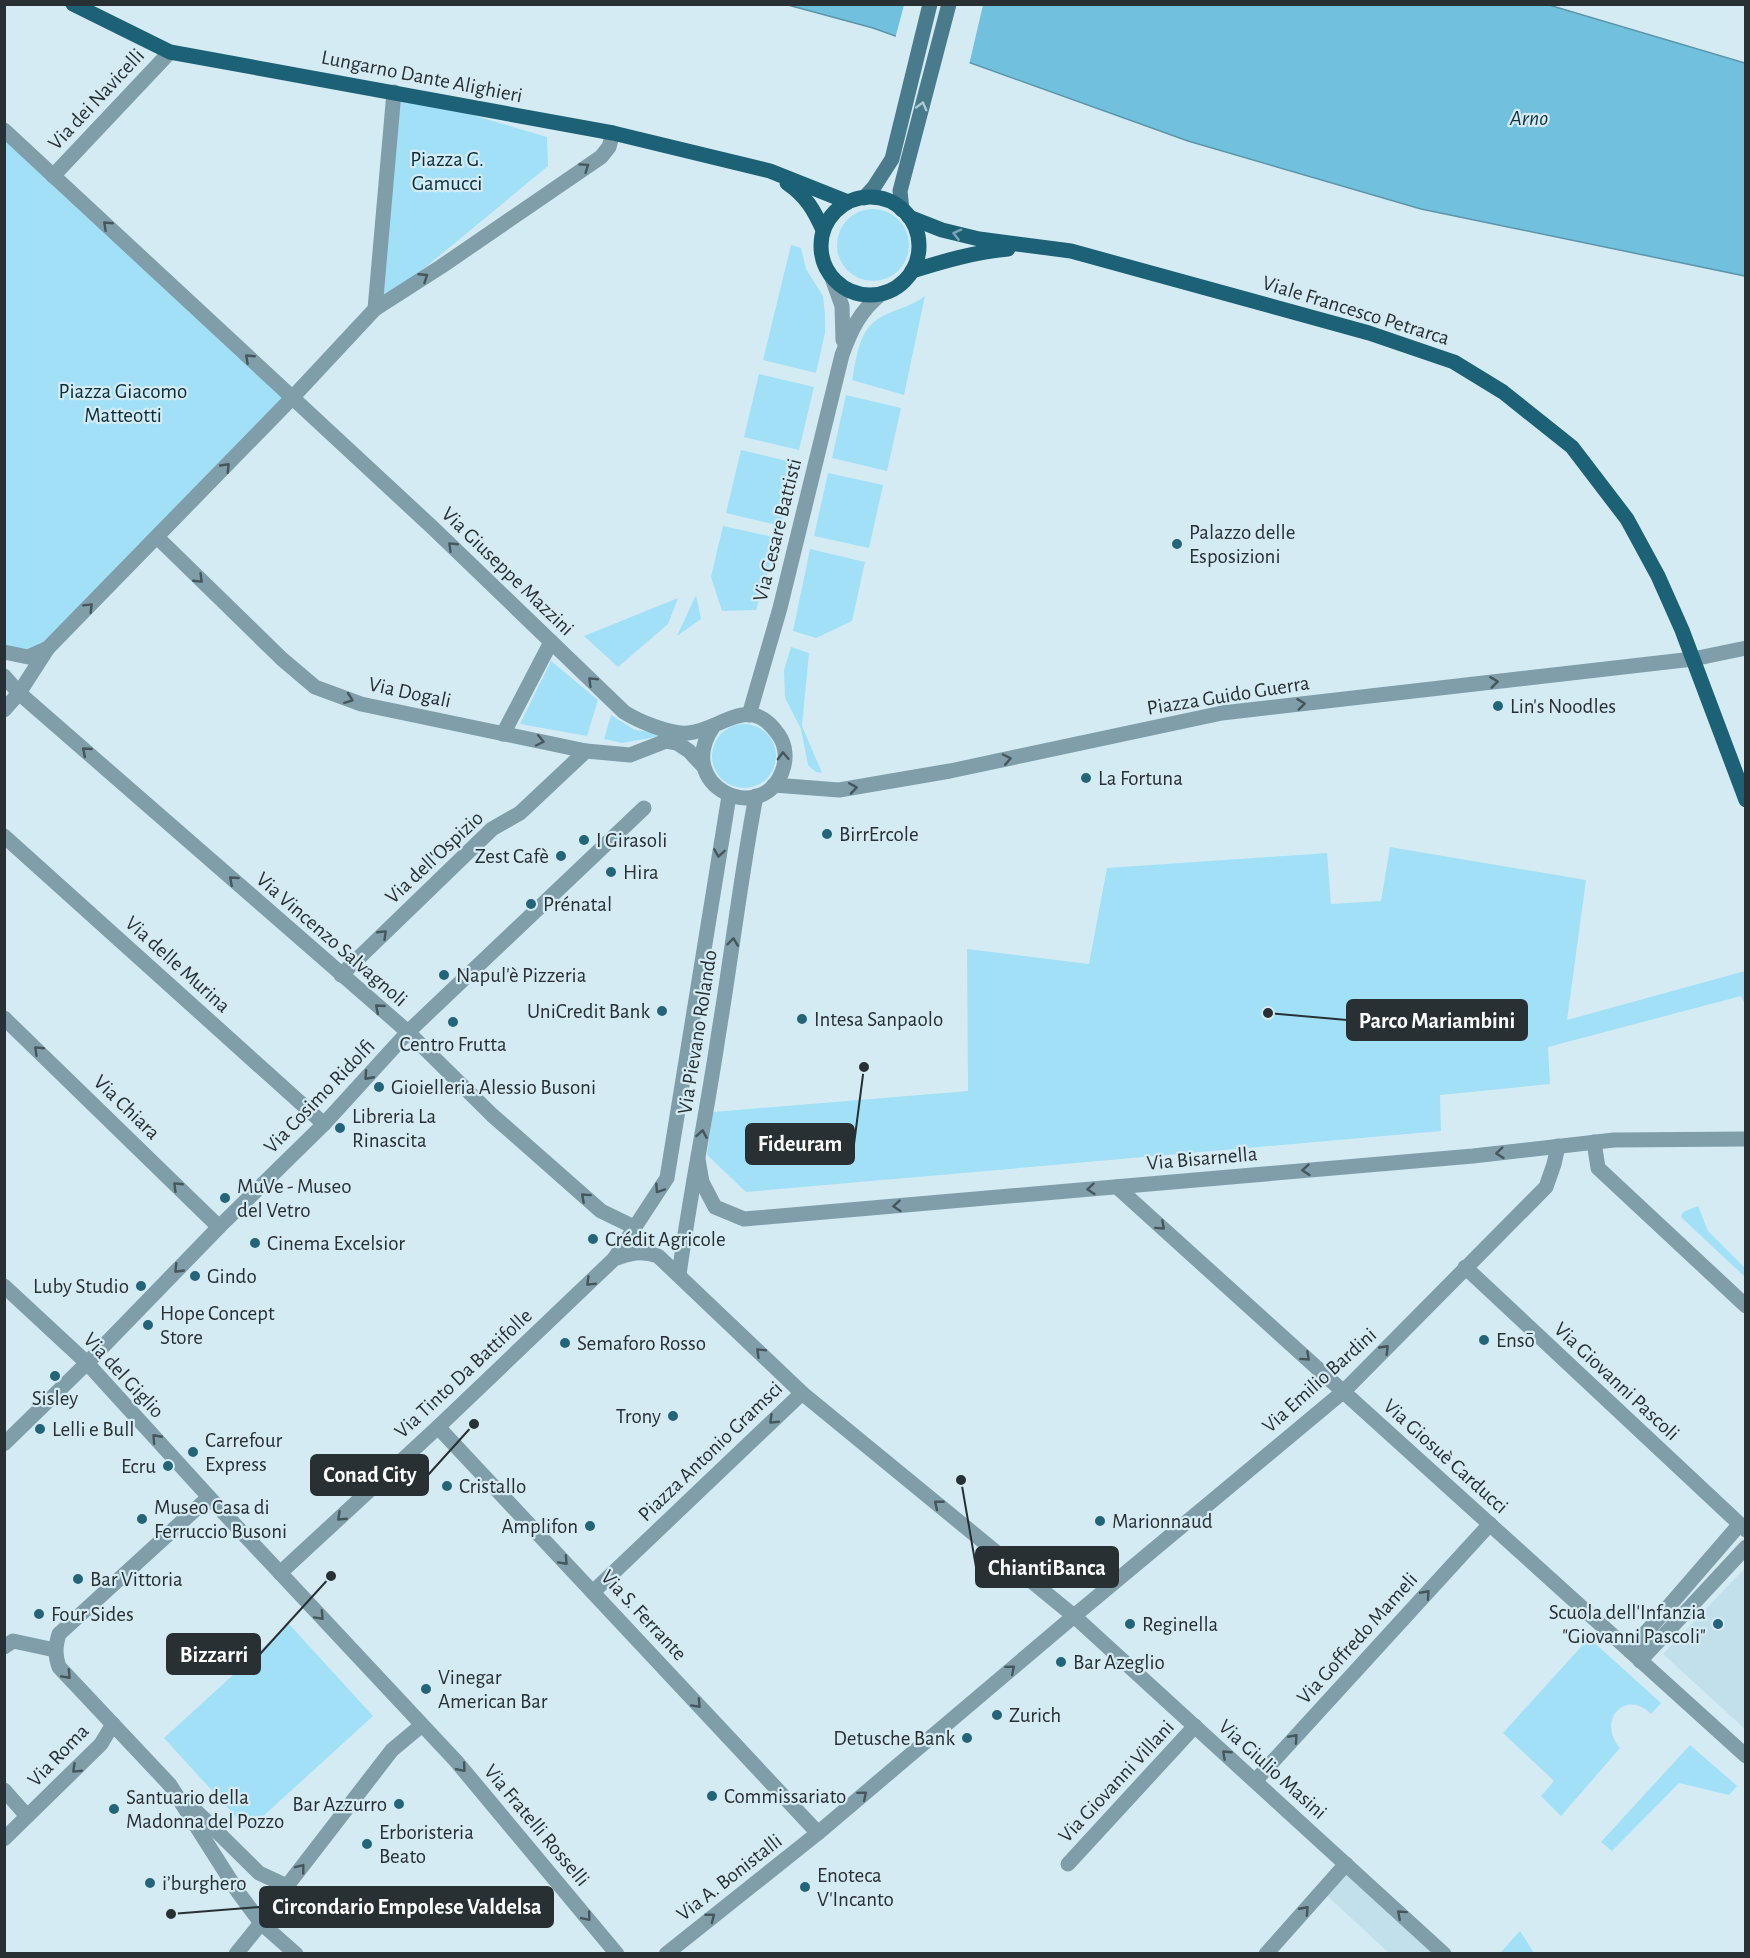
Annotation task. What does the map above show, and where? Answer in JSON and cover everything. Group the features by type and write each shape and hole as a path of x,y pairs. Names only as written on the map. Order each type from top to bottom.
{"main road":[{"name":"Lungarno Dante Alighieri","path":"73,4 170,52 613,133 770,171 848,202"},
{"path":"864,198 892,159 930,4"},
{"path":"905,213 900,191 949,4"},
{"name":"Lungarno Dante Alighieri","path":"770,171 802,194 812,206 823,230"},
{"path":"864,198 878,198 891,202 905,213 916,229 919,243 912,271 894,289 881,294 855,293 842,287 832,278 824,263 820,247 823,230 829,219 848,202 864,198"},
{"name":"Viale Francesco Petrarca","path":"905,213 942,230 970,237 1071,251 1369,333 1454,362 1503,392 1572,447 1627,519 1658,576 1693,659 1746,800"},
{"name":"Viale Francesco Petrarca","path":"912,271 979,253 1035,247"}],"street":[{"name":"Via dei Navicelli","path":"53,176 170,52"},
{"path":"375,309 394,93"},
{"path":"4,130 292,398"},
{"path":"4,710 19,693 48,648 158,538 375,309 601,157 609,147 613,133"},
{"name":"Via Cesare Battisti","path":"832,278 842,306 844,323 842,355"},
{"name":"Via Cesare Battisti","path":"749,715 780,608 842,355 859,316 881,294"},
{"name":"Via Giuseppe Mazzini","path":"292,398 433,528 624,712 636,719 687,734 713,727"},
{"name":"Via Dogali","path":"158,538 282,659 315,687 361,704 586,751 630,755 666,741 689,751 702,765"},
{"path":"503,734 551,642"},
{"path":"4,652 28,657 48,648"},
{"name":"Piazza Guido Guerra","path":"774,785 838,790 950,771 1222,713 1693,659 1746,648"},
{"name":"Via Vincenzo Salvagnoli","path":"4,676 19,693 408,1032 492,1115 601,1211 634,1227"},
{"path":"749,715 768,723 781,738 785,751 785,764 781,776 774,785 756,796 739,798 729,796 717,789 708,778 702,765 702,752 705,738 713,727 730,717 749,715"},
{"name":"Via dell'Ospizio","path":"341,975 492,828 520,813 586,751"},
{"name":"Via Pievano Rolando","path":"614,1259 667,1178 729,796"},
{"name":"Via Pievano Rolando","path":"679,1275 756,796"},
{"name":"Via Cosimo Ridolfi","path":"4,1444 324,1124 408,1032 644,808"},
{"name":"Via delle Murina","path":"4,836 324,1124"},
{"name":"Via Chiara","path":"4,1018 219,1227"},
{"name":"Via Bisarnella","path":"698,1159 702,1182 715,1207 744,1219 1473,1156 1614,1140 1746,1138"},
{"path":"1594,1142 1598,1168 1746,1305"},
{"name":"Via Emilio Bardini","path":"1074,1616 1344,1391 1546,1187 1558,1146"},
{"name":"Via Giosuè Carducci","path":"1118,1187 1746,1756"},
{"name":"Via Tinto Da Battifolle","path":"280,1573 614,1259 638,1251 658,1256 679,1275"},
{"name":"Via Giovanni Pascoli","path":"1465,1267 1742,1527 1635,1656"},
{"path":"679,1275 802,1393"},
{"name":"Via del Giglio","path":"6,1290 87,1363 280,1573"},
{"name":"Piazza Antonio Gramsci","path":"593,1593 802,1393 1074,1616"},
{"name":"Via S. Ferrante","path":"438,1426 818,1833"},
{"path":"209,1497 59,1634 55,1650 59,1667 170,1785 259,1873 287,1886"},
{"name":"Via Goffredo Mameli","path":"1255,1781 1490,1524"},
{"path":"1635,1656 1746,1547"},
{"name":"Via Fratelli Rosselli","path":"280,1573 456,1761 617,1953"},
{"path":"818,1833 1074,1616"},
{"name":"Via Giulio Masini","path":"1074,1616 1444,1953"},
{"path":"4,1647 14,1641 55,1650"},
{"name":"Via Roma","path":"4,1839 101,1744 113,1724"},
{"path":"236,1953 392,1750 422,1725"},
{"name":"Via Giovanni Villani","path":"1068,1864 1195,1726"},
{"path":"170,1785 238,1892 261,1923 296,1953"},
{"path":"4,1790 27,1816"},
{"name":"Via A. Bonistalli","path":"666,1953 818,1833"},
{"path":"1266,1953 1346,1864"}],"shaded area":[{"name":"Scuola dell'Infanzia \"Giovanni Pascoli\"","path":"1745,1568 1745,1729 1663,1654"},
{"path":"1346,1864 1444,1953 1389,1953 1322,1891"}],"green space":[{"name":"Piazza G. Gamucci","path":"394,92 547,137 548,166 375,309"},
{"name":"Piazza Giacomo Matteotti","path":"4,130 292,398 48,648 4,652"},
{"path":"873,209 893,215 903,225 909,245 903,265 893,275 873,281 853,275 843,265 837,245 843,225 853,215"},
{"path":"791,245 801,248 806,269 823,296 825,333 816,373 763,360"},
{"path":"925,296 904,395 852,380 857,353 868,328 883,316"},
{"path":"759,374 814,387 799,450 744,437"},
{"path":"846,395 901,408 887,471 832,458"},
{"path":"741,450 796,463 781,526 726,513"},
{"path":"828,473 883,485 869,548 814,536"},
{"path":"723,526 778,538 756,610 722,611 711,577"},
{"path":"810,549 865,562 852,621 816,638 793,631"},
{"path":"696,595 701,619 677,636"},
{"path":"678,598 668,624 618,667 584,636"},
{"path":"791,647 809,653 802,726 822,773 816,772 808,765 801,729 785,698 784,670"},
{"path":"551,661 598,700 587,736 520,724"},
{"path":"611,715 635,730 659,733 661,736 622,743 604,739"},
{"path":"744,724 762,730 770,738 776,756 770,774 762,782 744,788 726,782 718,774 712,756 718,738 726,730"},
{"path":"1390,847 1586,880 1567,1020 1745,971 1745,1005 1741,996 1548,1047 1550,1084 1440,1095 1441,1131 746,1192 707,1155 713,1112 968,1091 967,949 1089,964 1107,868 1327,853 1331,904 1381,901"},
{"path":"1698,1206 1708,1231 1745,1268 1745,1277 1681,1217 1683,1212"},
{"path":"289,1624 373,1716 248,1830 164,1738"},
{"path":"1589,1638 1661,1703 1651,1714 1642,1707 1632,1704 1617,1711 1611,1727 1613,1737 1620,1748 1561,1816 1541,1796 1554,1781 1503,1733"},
{"path":"1690,1745 1737,1786 1729,1795 1679,1783 1612,1851 1601,1842"},
{"path":"1520,1931 1534,1953 1500,1953"}],"water":[{"name":"Arno","path":"788,5 1549,5 1745,63 1745,276 1421,209 1188,141 873,28"}],"pier":[{"path":"904,5 983,5 969,65 895,39"}],"place":[{"name":"Palazzo delle Esposizioni","path":"1177,544"},
{"name":"Lin's Noodles","path":"1498,706"},
{"name":"La Fortuna","path":"1086,778"},
{"name":"BirrErcole","path":"827,834"},
{"name":"I Girasoli","path":"584,840"},
{"name":"Zest Cafè","path":"561,856"},
{"name":"Hira","path":"611,872"},
{"name":"Prénatal","path":"531,904"},
{"name":"Napul'è Pizzeria","path":"444,975"},
{"name":"UniCredit Bank","path":"662,1011"},
{"name":"Parco Mariambini","path":"1268,1013"},
{"name":"Intesa Sanpaolo","path":"802,1019"},
{"name":"Centro Frutta","path":"453,1022"},
{"name":"Fideuram","path":"864,1067"},
{"name":"Gioielleria Alessio Busoni","path":"379,1087"},
{"name":"Libreria La Rinascita","path":"340,1128"},
{"name":"MuVe - Museo del Vetro","path":"225,1198"},
{"name":"Crédit Agricole","path":"593,1239"},
{"name":"Cinema Excelsior","path":"255,1243"},
{"name":"Gindo","path":"195,1276"},
{"name":"Luby Studio","path":"141,1286"},
{"name":"Hope Concept Store","path":"148,1325"},
{"name":"Ensō","path":"1484,1340"},
{"name":"Semaforo Rosso","path":"565,1343"},
{"name":"Sisley","path":"55,1376"},
{"name":"Trony","path":"673,1416"},
{"name":"Conad City","path":"474,1424"},
{"name":"Lelli e Bull","path":"40,1429"},
{"name":"Carrefour Express","path":"193,1452"},
{"name":"Ecru","path":"168,1466"},
{"name":"ChiantiBanca","path":"961,1480"},
{"name":"Cristallo","path":"447,1486"},
{"name":"Museo Casa di Ferruccio Busoni","path":"142,1519"},
{"name":"Marionnaud","path":"1100,1521"},
{"name":"Amplifon","path":"590,1526"},
{"name":"Bizzarri","path":"331,1576"},
{"name":"Bar Vittoria","path":"78,1579"},
{"name":"Four Sides","path":"39,1614"},
{"name":"Reginella","path":"1130,1624"},
{"name":"Scuola dell'Infanzia \"Giovanni Pascoli\"","path":"1718,1624"},
{"name":"Bar Azeglio","path":"1061,1662"},
{"name":"Vinegar American Bar","path":"426,1689"},
{"name":"Zurich","path":"997,1715"},
{"name":"Detusche Bank","path":"967,1738"},
{"name":"Commissariato","path":"712,1796"},
{"name":"Bar Azzurro","path":"399,1804"},
{"name":"Santuario della Madonna del Pozzo","path":"114,1809"},
{"name":"Erboristeria Beato","path":"367,1844"},
{"name":"i’burghero","path":"150,1883"},
{"name":"Enoteca V'Incanto","path":"805,1887"},
{"name":"Circondario Empolese Valdelsa","path":"171,1914"}]}
